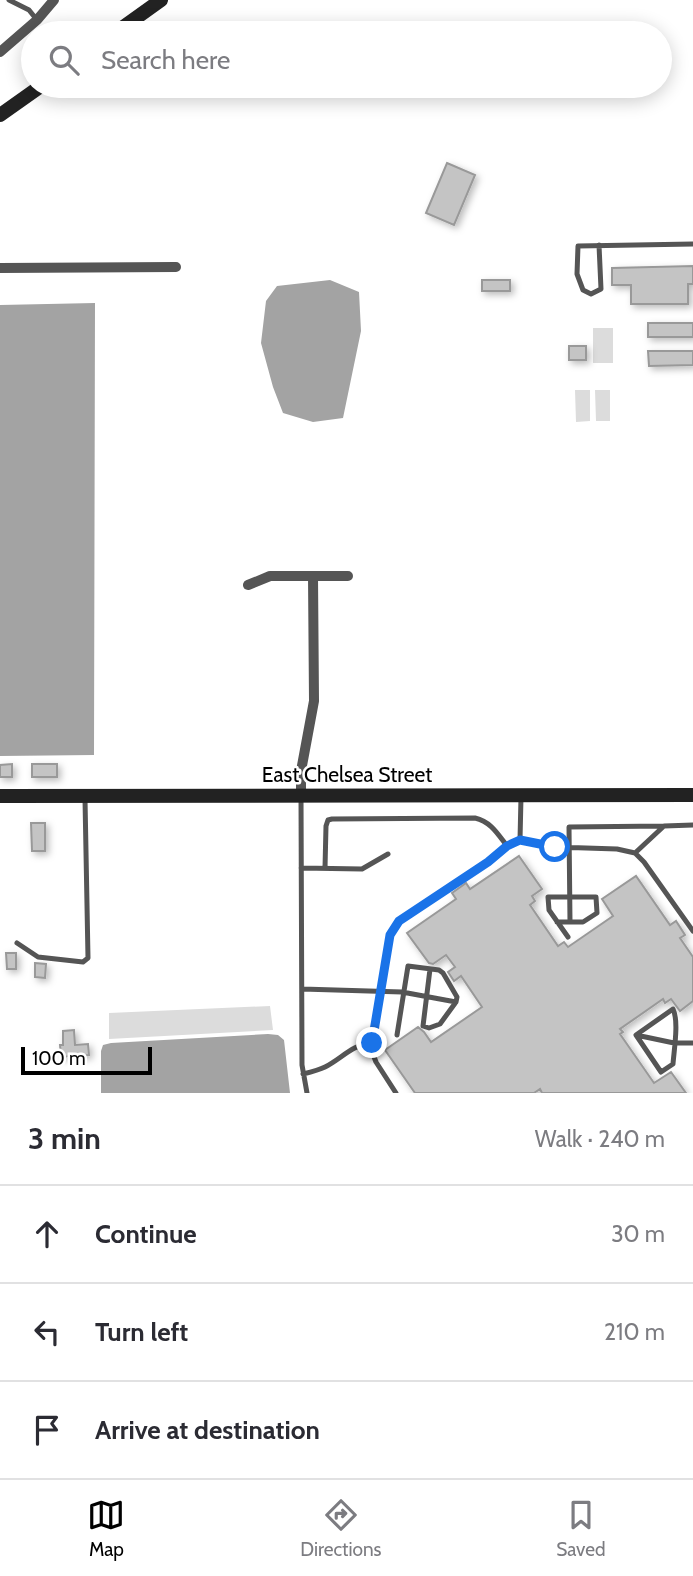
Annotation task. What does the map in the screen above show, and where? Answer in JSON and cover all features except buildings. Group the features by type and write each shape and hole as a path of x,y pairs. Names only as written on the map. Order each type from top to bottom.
{"street":[{"path":"37,20 54,0"},
{"path":"132,21 161,0"},
{"path":"0,52 21,34"},
{"path":"0,115 24,98"},
{"path":"0,268 176,267"},
{"path":"248,585 270,576 348,576"},
{"path":"301,795 302,771 314,701 313,576"},
{"name":"East Chelsea Street","path":"0,796 693,795"}],"lane":[{"path":"9,0 29,10 37,20"},
{"path":"600,245 601,289 592,294 583,290 577,274 578,246 600,245 693,244"},
{"path":"301,795 302,1065 307,1093"},
{"path":"520,840 521,795"},
{"path":"17,943 38,957 83,962 88,958 85,796"},
{"path":"325,868 326,825 328,820 332,819 475,818 492,826 507,846"},
{"path":"570,922 569,827 693,825"},
{"path":"635,853 664,826"},
{"path":"396,1093 371,1049 390,935 399,921 488,862 507,846 520,840 555,847 617,849 635,853 693,931"},
{"path":"301,868 362,869 388,854"},
{"path":"557,922 583,922 597,913 596,897 548,897 549,910 557,922 568,937"},
{"path":"397,1035 408,967 430,969 439,970 457,997 456,1002 440,1024 429,1028 422,1024 430,969"},
{"path":"302,989 404,992 456,1002"},
{"path":"673,1009 676,1014 673,1064 661,1072 636,1035 673,1009"},
{"path":"636,1035 674,1043 693,1043"},
{"path":"303,1074 327,1066 357,1046 372,1043"}],"shaded area":[{"path":"330,280 359,292 361,331 343,418 313,422 283,413 261,343 266,301 277,286"},
{"path":"95,303 94,755 0,756 0,305"},
{"path":"593,328 613,328 613,363 593,363"},
{"path":"575,390 590,390 590,421 576,422"},
{"path":"595,390 610,390 610,421 596,421"},
{"path":"270,1006 273,1030 109,1039 109,1013"},
{"path":"278,1035 284,1040 290,1093 101,1093 103,1045"}],"route":[{"path":"372,1043 390,935 399,921 488,862 507,846 520,840 555,847"}]}
